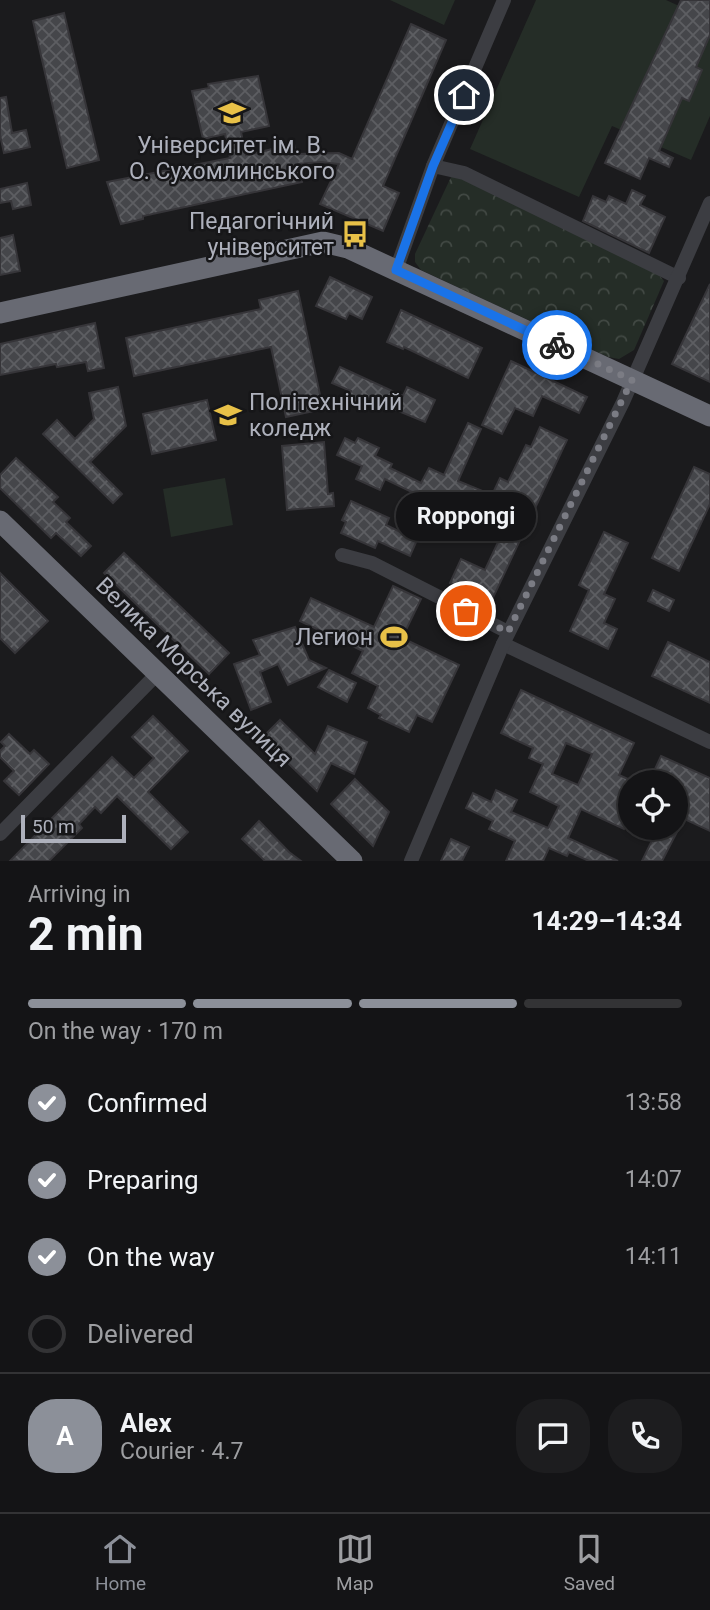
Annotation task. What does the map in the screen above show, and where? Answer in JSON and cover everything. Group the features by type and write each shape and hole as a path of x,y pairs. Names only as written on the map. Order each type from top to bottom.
{"highway":[{"path":"0,313 323,242 348,248 710,416"},
{"name":"Велика Морська вулиця","path":"0,521 352,861"}],"street":[{"path":"396,270 433,166 504,0"},
{"path":"433,166 464,173 679,278"},
{"path":"411,861 506,638 632,380 710,203"},
{"path":"342,555 372,563 506,638 710,742"},
{"path":"0,834 157,674"}],"green space":[{"path":"390,0 455,0 444,25"},
{"path":"536,0 666,0 710,20 710,116 691,160 612,126 579,197 470,149"},
{"path":"451,177 458,177 655,270 664,281 634,350 619,359 608,357 421,270 415,262 415,254"},
{"path":"225,478 233,525 171,537 163,489"}],"building":[{"path":"681,0 710,0 710,35 696,67 702,70 689,101 682,98 659,151 673,158 669,167 649,158 640,179 605,163"},
{"path":"64,13 99,160 67,168 33,21"},
{"path":"411,24 446,40 383,186 399,193 383,231 320,204 339,164 321,162 298,164 302,182 143,216 143,219 121,224 107,182 230,158 225,134 203,139 192,91 209,88 208,84 258,76 269,126 241,132 246,155 294,144 296,154 339,153 352,159"},
{"path":"6,97 12,133 26,130 30,147 4,153 0,135 0,98"},
{"path":"27,183 31,205 13,209 11,201 0,203 0,189"},
{"path":"632,190 645,196 640,205 665,217 649,253 583,221 593,196 606,202 609,196 626,204"},
{"path":"13,235 20,271 0,275 0,238"},
{"path":"330,277 372,297 362,319 349,313 346,319 316,306"},
{"path":"710,284 710,382 672,364"},
{"path":"298,291 323,409 286,417 271,347 134,376 126,338 261,309 259,300"},
{"path":"401,310 482,348 468,378 404,347 403,349 387,342"},
{"path":"95,323 104,368 88,371 86,362 57,367 56,364 0,375 0,344"},
{"path":"511,361 587,397 579,413 542,396 533,416 515,408 502,434 482,425"},
{"path":"340,367 403,396 407,387 435,400 425,422 367,398 362,409 346,402 351,391 332,383"},
{"path":"118,387 126,426 90,462 122,494 113,503 43,434 57,420 75,439 94,419 89,393"},
{"path":"207,400 216,440 152,454 143,414"},
{"path":"468,423 481,429 458,481 492,495 500,478 508,482 526,445 531,447 540,427 567,440 491,602 450,583 461,559 485,570 507,523 472,506 461,529 408,505 414,493 385,479 380,490 356,479 362,466 337,455 345,438 355,443 358,438 379,448 375,456 392,464 390,468 421,483 429,468 444,475"},
{"path":"324,442 328,494 333,493 334,506 287,510 282,446"},
{"path":"16,458 58,497 53,502 70,518 66,522 91,546 81,556 56,533 51,538 0,488 0,475"},
{"path":"694,467 710,474 710,504 679,571 652,558"},
{"path":"351,501 389,518 386,525 417,540 410,556 378,541 375,548 341,533 346,522 342,520"},
{"path":"604,532 628,543 604,594 615,599 604,623 617,629 608,649 570,631 589,590 579,585"},
{"path":"124,553 229,653 209,674 104,573"},
{"path":"0,573 48,621 15,653 0,638"},
{"path":"393,586 421,599 402,638 459,665 432,722 417,715 409,732 379,718 381,715 368,708 378,686 352,673 363,651 300,621 311,598 374,627"},
{"path":"653,590 674,600 669,611 648,601"},
{"path":"295,627 309,660 326,668 288,685 278,664 260,672 271,702 251,710 234,664 260,655 253,640"},
{"path":"668,642 710,662 710,703 652,676"},
{"path":"329,670 356,683 347,702 318,687"},
{"path":"521,690 634,743 621,770 618,770 618,826 581,809 568,838 618,861 589,861 569,852 567,856 549,848 543,861 506,861 515,841 489,829 493,821 466,808 473,793 491,802 496,790 517,800 511,812 548,828 559,806 530,792 543,764 529,758 533,748 501,733","holes":["566,743 592,754 578,785 552,774"]},
{"path":"153,716 188,751 148,792 188,832 171,849 117,796 101,813 95,807 79,824 82,828 49,861 10,861 112,757 134,778 154,758 132,737"},
{"path":"280,720 315,754 328,726 367,742 354,774 331,763 317,791 262,738"},
{"path":"9,734 30,754 34,750 49,764 19,795 4,781 14,771 0,757 0,751 5,746 1,742"},
{"path":"661,756 710,778 710,831 688,821 688,770 655,770"},
{"path":"355,779 389,812 373,846 331,804"},
{"path":"259,821 301,861 265,861 242,839"},
{"path":"451,839 469,847 462,861 441,861"},
{"path":"652,840 673,840 662,861 642,861"}],"way so far":[{"path":"466,611 508,632 632,380 557,345"}],"place":[{"name":"Університет ім. В. О. Сухомлинського","path":"232,113"},
{"name":"Педагогічний університет","path":"355,234"},
{"name":"Політехнічний коледж","path":"228,415"},
{"name":"Roppongi","path":"466,611"},
{"name":"Легион","path":"394,637"}],"route":[{"path":"464,95 433,166 405,252 396,270 557,345"}]}
